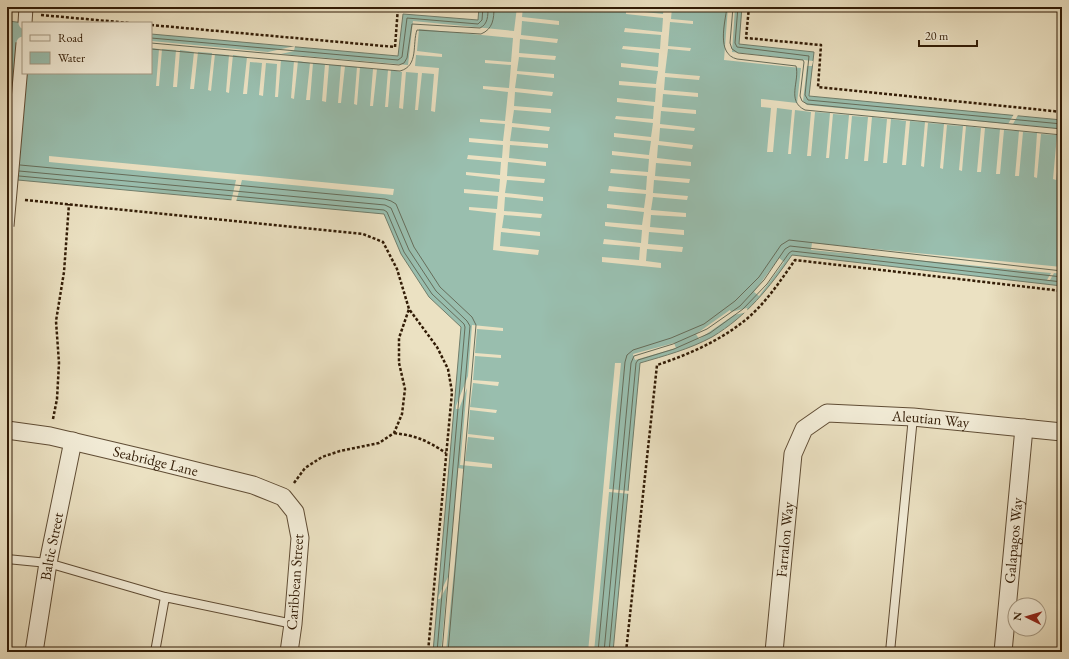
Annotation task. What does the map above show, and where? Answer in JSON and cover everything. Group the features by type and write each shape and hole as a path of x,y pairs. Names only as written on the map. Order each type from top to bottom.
{"street":[{"path":"25,22 26,7"},
{"path":"7,226 22,54"},
{"name":"Aleutian Way","path":"804,428 827,413 913,417 1062,432"},
{"name":"Farralon Way","path":"774,652 793,454 804,428"},
{"name":"Galapagos Way","path":"1003,652 1024,428"},
{"name":"Seabridge Lane","path":"7,430 73,441 253,485 283,497 295,512"},
{"name":"Baltic Street","path":"34,652 48,563 73,441"},
{"name":"Caribbean Street","path":"289,652 293,624 300,538 295,512"}],"lane":[{"path":"890,652 913,417"},
{"path":"7,559 48,563 165,598 293,624"},
{"path":"155,652 165,598"}],"path":[{"path":"152,25 394,47 398,7"},
{"path":"471,7 476,7"},
{"path":"749,7 746,38 821,45 818,87 1062,112"},
{"path":"38,15 118,22"},
{"path":"22,199 363,234 383,242 397,269 409,309 437,347 448,369 452,392 428,652"},
{"path":"50,436 57,399 59,363 56,321 64,272 69,204"},
{"path":"626,652 657,365 678,358 715,341 749,317 774,289 795,260 1062,291"},
{"path":"283,497 305,468 322,457 340,451 378,443 394,433 402,414 405,389 399,364 399,338 409,309"},
{"path":"394,433 412,435 446,453"}],"water":[{"path":"479,7 742,7 739,44 814,52 809,96 1062,120 1062,286 792,255 775,279 747,311 725,329 695,345 640,363 613,652 433,652 461,327 429,297 401,254 384,214 7,179 7,21 22,23 22,74 152,74 152,34 398,56 403,14 478,20"}],"pier":[{"path":"517,7 523,7 522,17 559,21 559,25 522,21 521,35 558,39 557,43 520,39 519,53 556,56 555,60 519,57 517,71 554,74 554,78 517,74 515,88 553,92 552,96 515,92 514,106 551,109 551,113 514,110 512,123 550,127 549,131 512,127 510,141 548,144 548,148 510,145 509,158 546,162 546,166 508,162 507,176 545,179 544,183 507,180 505,193 543,197 543,201 505,197 504,211 542,214 541,218 504,215 502,228 540,232 540,236 501,232 500,246 539,250 538,255 493,250 496,213 469,210 469,207 497,209 498,196 464,193 464,189 499,192 500,179 466,175 466,172 500,175 501,162 467,159 468,155 502,158 503,145 469,142 469,138 503,141 505,124 480,122 480,119 505,121 508,92 483,89 483,86 509,88 511,65 485,63 485,60 511,62 513,38 419,29 417,51 442,54 442,57 416,55 415,66 439,68 435,112 431,111 434,74 422,73 418,110 415,110 418,73 406,72 403,109 399,108 402,72 391,70 388,107 385,107 388,70 377,69 373,106 370,106 373,69 360,67 357,105 354,104 357,67 345,66 341,103 338,103 341,65 329,65 326,102 322,101 325,64 313,63 310,100 306,100 310,63 298,61 294,99 291,98 294,61 281,60 278,97 275,97 277,64 266,63 263,96 259,95 262,63 250,62 247,94 243,94 247,57 233,55 229,93 226,92 229,55 215,54 211,91 208,90 212,53 198,52 194,89 190,89 194,52 180,50 177,87 173,87 176,50 162,49 159,86 156,86 159,49 152,48 152,41 268,52 295,46 294,51 281,54 408,65 413,21 514,31"},
{"path":"664,7 672,7 671,19 693,21 693,24 670,22 668,46 691,48 690,51 668,49 665,73 700,76 699,80 665,77 664,90 698,93 698,97 663,94 662,107 696,110 696,114 661,111 660,124 695,128 694,131 660,128 659,141 693,145 692,149 658,145 657,158 691,162 691,166 656,163 655,176 690,179 689,183 654,180 653,193 688,196 687,200 653,197 651,210 686,213 686,217 651,215 650,227 684,230 684,235 649,232 648,244 683,247 682,252 647,249 646,261 661,263 661,268 602,262 602,257 639,260 640,247 603,244 604,239 641,243 642,230 605,226 605,222 642,225 644,212 607,208 607,204 644,208 646,194 608,191 609,186 646,190 647,176 610,173 611,169 648,172 649,159 612,155 612,151 649,155 651,141 614,137 614,133 651,137 653,123 615,119 616,116 653,119 654,106 617,102 617,98 655,102 656,88 619,85 619,81 656,84 658,71 621,67 621,63 658,67 659,53 622,49 623,46 660,49 661,35 624,32 625,28 662,32 663,18 626,14 626,10 663,14"},
{"path":"728,7 735,7 732,52 813,61 812,66 807,66 803,101 807,105 1008,124 1014,114 1018,115 1013,124 1062,129 1056,180 1053,179 1057,135 1041,134 1037,178 1034,177 1037,133 1023,132 1019,176 1015,176 1019,131 1004,130 1000,174 996,174 1000,129 985,128 981,172 977,172 981,128 966,126 962,171 959,170 963,126 947,125 943,169 940,168 944,124 928,123 924,167 921,166 925,122 910,121 906,165 902,165 906,121 891,119 887,163 883,163 887,119 872,117 868,161 864,161 868,117 852,116 848,159 845,159 849,115 833,114 829,158 826,158 830,113 815,112 811,156 807,156 811,112 795,110 791,154 788,154 792,110 777,108 773,152 767,152 771,108 761,107 761,99 797,103 801,68 724,60"},
{"path":"49,156 394,189 393,195 242,180 236,202 231,202 236,180 49,162"},
{"path":"812,243 1062,267 1062,274 1054,273 1050,280 1047,280 1051,273 811,250"},
{"path":"779,258 784,262 759,296 754,292"},
{"path":"747,308 748,312 734,315 699,339 696,334 730,310 731,312"},
{"path":"472,325 503,328 503,331 477,329 475,353 501,355 501,358 475,356 473,380 499,382 498,386 473,383 470,407 497,410 496,413 470,410 468,434 494,437 494,440 468,437 465,461 492,464 492,468 460,465 467,388 459,409 456,409 456,406 468,376"},
{"path":"674,343 676,348 635,360 633,354"},
{"path":"615,363 621,363 609,489 630,491 630,494 609,492 594,652 588,652"},
{"path":"458,468 464,469 446,652 441,652 447,586 440,599 438,599 448,577"}]}
